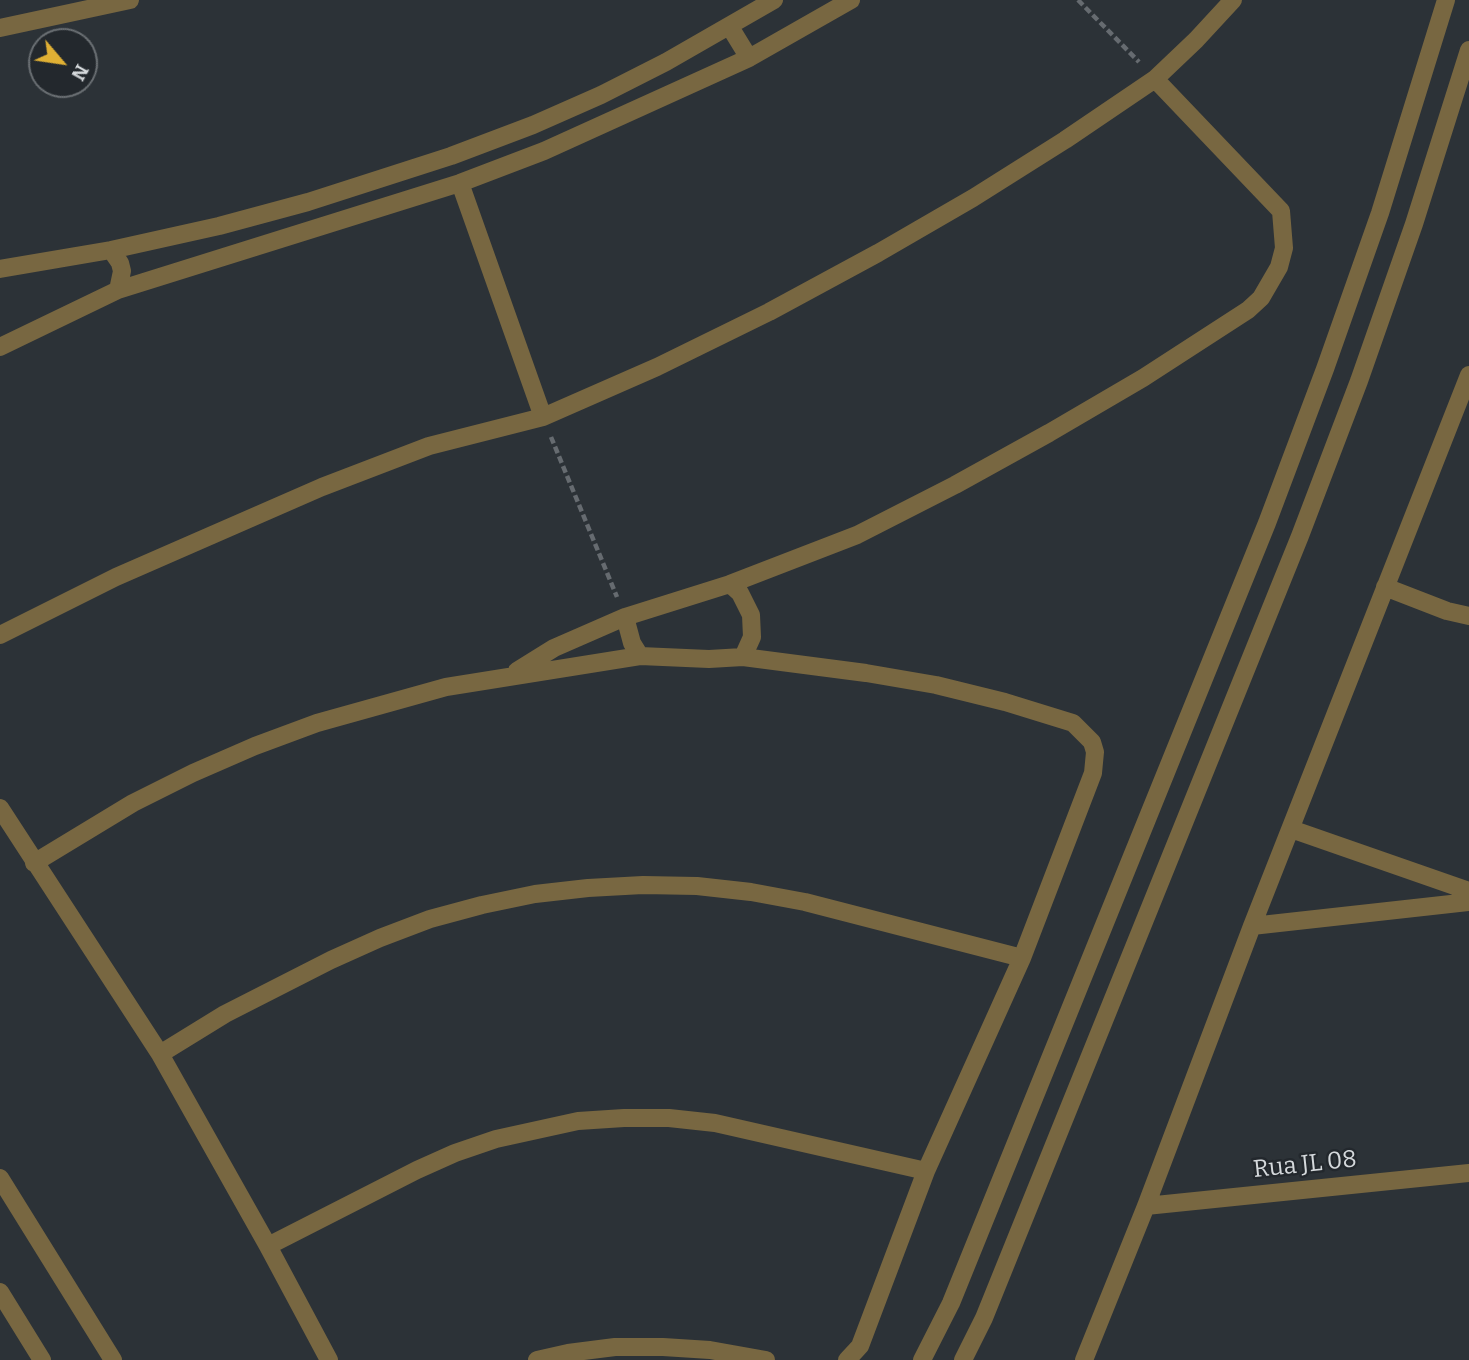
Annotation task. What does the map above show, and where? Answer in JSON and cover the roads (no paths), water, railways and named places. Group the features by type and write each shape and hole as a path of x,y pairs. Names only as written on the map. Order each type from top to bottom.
{"street":[{"path":"0,28 130,0"},
{"path":"0,269 111,250 219,226 308,202 451,156 533,125 601,95 730,27 774,0"},
{"path":"0,347 118,290 460,183 556,146 748,58 851,0"},
{"path":"0,635 116,578 322,487 429,446 543,417 657,367 769,312 878,253 996,183 1155,79 1233,0"},
{"path":"922,1360 951,1303 1272,510 1380,213 1446,0"},
{"path":"730,27 748,58"},
{"path":"963,1360 984,1318 1300,536 1405,250 1469,50"},
{"path":"511,675 554,648 625,617 730,584 857,535 955,485 1143,378 1234,320 1261,298 1275,275 1284,248 1281,211 1155,79"},
{"path":"460,183 543,417"},
{"path":"111,250 122,271 118,290"},
{"path":"1084,1360 1469,376"},
{"path":"730,584 740,593 751,615 751,637 743,657"},
{"path":"1385,587 1447,611 1469,616"},
{"path":"625,617 632,643 640,656"},
{"path":"34,863 133,803 193,773 254,746 317,723 446,687 640,656 709,659 743,657 866,673 936,685 1073,723 1092,742 1095,752 1094,773 1022,958 926,1171 860,1346 847,1360"},
{"path":"0,808 160,1054 329,1360"},
{"path":"1291,829 1469,891"},
{"path":"160,1054 225,1014 380,938 430,919 482,905 588,887 670,886 751,892 805,902 1022,958"},
{"path":"1252,926 1469,902"},
{"path":"268,1246 455,1153 496,1139 578,1121 670,1118 715,1122 926,1171"},
{"name":"Rua JL 08","path":"1146,1206 1469,1173"},
{"path":"0,1178 113,1360"},
{"path":"0,1292 42,1360"},
{"path":"537,1360 615,1347 710,1350 766,1360"}]}
